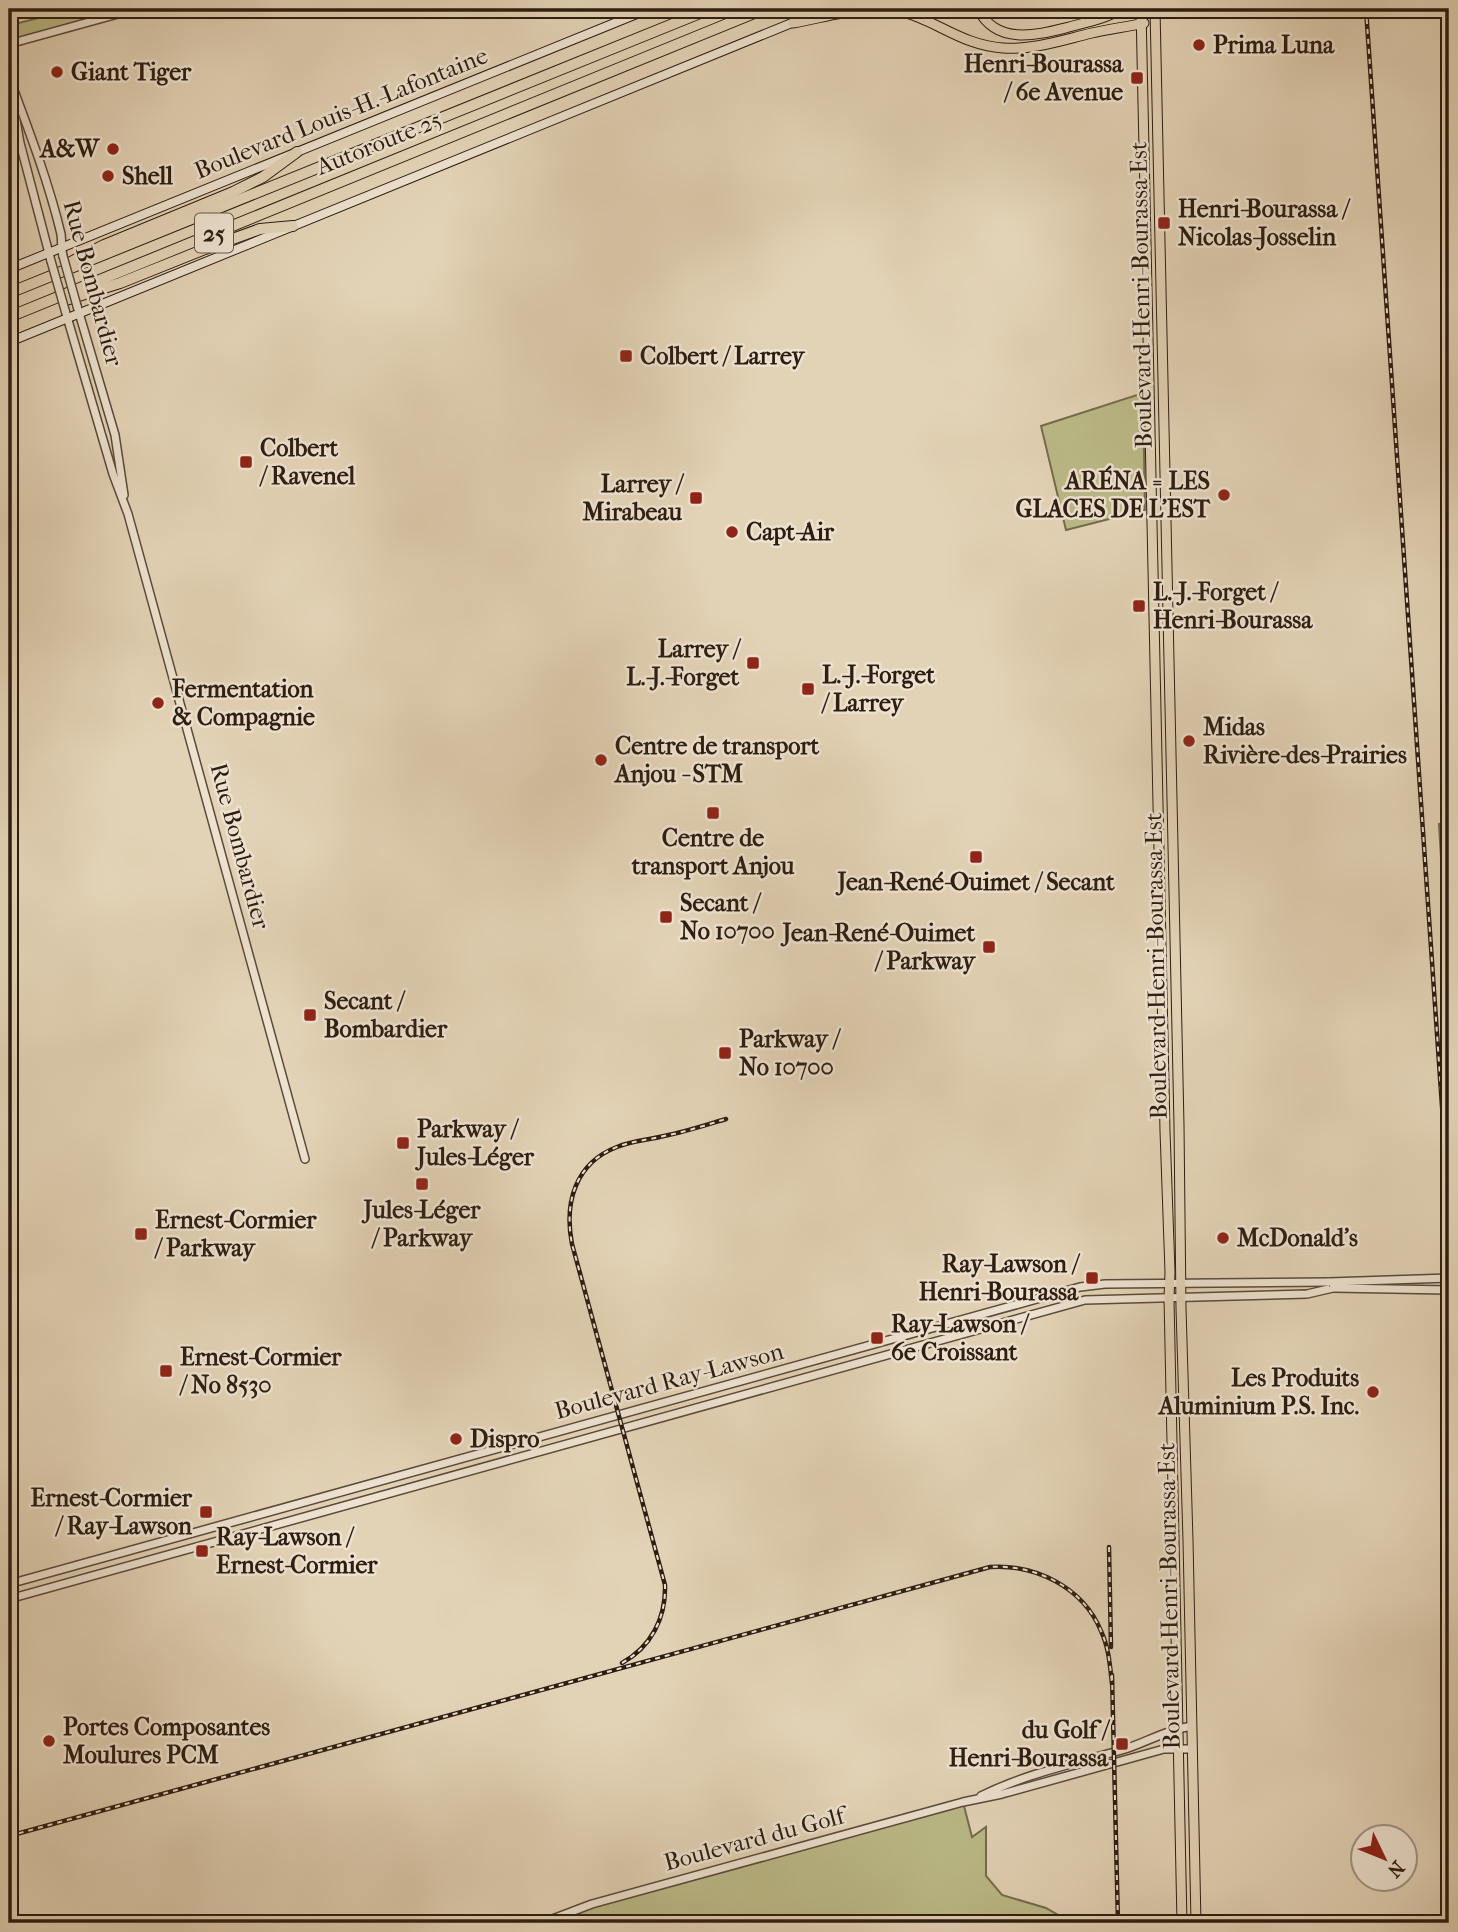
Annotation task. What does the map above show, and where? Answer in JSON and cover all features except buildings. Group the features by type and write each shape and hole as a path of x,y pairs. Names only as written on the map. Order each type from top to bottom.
{"highway":[{"name":"Autoroute 25","path":"9,293 710,9"},
{"name":"Autoroute 25","path":"9,317 764,9"},
{"path":"20,289 104,245 253,182 298,152"},
{"path":"9,317 120,283 260,229 293,226"}],"main road":[{"name":"Boulevard Louis-H.-Lafontaine","path":"9,269 50,257 298,152 649,9"},
{"path":"9,342 66,314 293,226 826,9"},
{"path":"793,23 864,10 886,9 915,16 971,42 1007,48 1041,46 1155,21"},
{"path":"978,9 986,22 994,28 1008,34 1027,35 1102,18 1120,9"},
{"name":"Boulevard Henri-Bourassa Est","path":"1141,9 1182,1923"},
{"name":"Boulevard Henri-Bourassa Est","path":"1154,9 1196,1923"}],"street":[{"path":"9,44 135,9"},
{"name":"Rue Bombardier","path":"9,78 62,238 62,252 115,435 125,503"},
{"name":"Rue Bombardier","path":"9,78 20,143 50,257 113,474 125,503 305,1159"},
{"path":"1331,1285 1449,1278"},
{"name":"Boulevard Ray-Lawson","path":"9,1584 1080,1287 1170,1283 1331,1285"},
{"path":"1331,1285 1449,1290"},
{"name":"Boulevard Ray-Lawson","path":"9,1599 1085,1300 1307,1294 1331,1285"},
{"path":"889,1340 893,1354"},
{"name":"Boulevard du Golf","path":"977,1798 1042,1772 1192,1726"},
{"name":"Boulevard du Golf","path":"542,1923 592,1904 977,1798 1024,1789 1164,1749 1191,1749"}],"shaded area":[{"path":"75,9 136,9 9,44 9,17 15,24"},
{"path":"1143,393 1145,510 1066,530 1041,426"},
{"path":"1439,824 1449,827 1449,995"},
{"path":"963,1802 972,1837 986,1827 986,1876 1002,1895 1046,1908 1072,1923 542,1923 559,1915"}],"railway":[{"path":"1366,9 1449,1207"},
{"path":"622,1663 641,1649 655,1630 663,1609 665,1585 572,1244 572,1200 582,1174 603,1154 628,1143 680,1133 726,1119"},
{"path":"1443,1197 1449,1295"},
{"path":"1109,1547 1111,1647"},
{"path":"9,1836 990,1567 1007,1567 1040,1574 1056,1581 1082,1602 1093,1615 1104,1637 1112,1684"},
{"path":"1112,1675 1118,1923"}],"place":[{"name":"Prima Luna","path":"1199,45"},
{"name":"Giant Tiger","path":"57,72"},
{"name":"Henri-Bourassa / 6e Avenue","path":"1137,78"},
{"name":"A&W","path":"113,149"},
{"name":"Shell","path":"108,176"},
{"name":"Henri-Bourassa / Nicolas-Josselin","path":"1164,223"},
{"name":"Colbert / Larrey","path":"626,356"},
{"name":"Colbert / Ravenel","path":"246,462"},
{"name":"ARÉNA = LES GLACES DE L'EST","path":"1224,495"},
{"name":"Larrey / Mirabeau","path":"696,498"},
{"name":"Capt-Air","path":"732,532"},
{"name":"L.-J.-Forget / Henri-Bourassa","path":"1139,606"},
{"name":"Larrey / L.-J.-Forget","path":"753,663"},
{"name":"L.-J.-Forget / Larrey","path":"808,689"},
{"name":"Fermentation & Compagnie","path":"158,703"},
{"name":"Midas Rivière-des-Prairies","path":"1189,741"},
{"name":"Centre de transport Anjou - STM","path":"601,760"},
{"name":"Centre de transport Anjou","path":"713,813"},
{"name":"Jean-René-Ouimet / Secant","path":"976,857"},
{"name":"Secant / No 10700","path":"666,917"},
{"name":"Jean-René-Ouimet / Parkway","path":"989,947"},
{"name":"Secant / Bombardier","path":"310,1015"},
{"name":"Parkway / No 10700","path":"725,1053"},
{"name":"Parkway / Jules-Léger","path":"403,1143"},
{"name":"Jules-Léger / Parkway","path":"422,1184"},
{"name":"Ernest-Cormier / Parkway","path":"141,1234"},
{"name":"McDonald's","path":"1223,1238"},
{"name":"Ray-Lawson / Henri-Bourassa","path":"1092,1278"},
{"name":"Ray-Lawson / 6e Croissant","path":"877,1338"},
{"name":"Ernest-Cormier / No 8530","path":"166,1371"},
{"name":"Les Produits Aluminium P.S. Inc.","path":"1373,1392"},
{"name":"Dispro","path":"456,1439"},
{"name":"Ernest-Cormier / Ray-Lawson","path":"206,1512"},
{"name":"Ray-Lawson / Ernest-Cormier","path":"202,1551"},
{"name":"Portes Composantes Moulures PCM","path":"49,1741"},
{"name":"du Golf / Henri-Bourassa","path":"1122,1744"}]}
